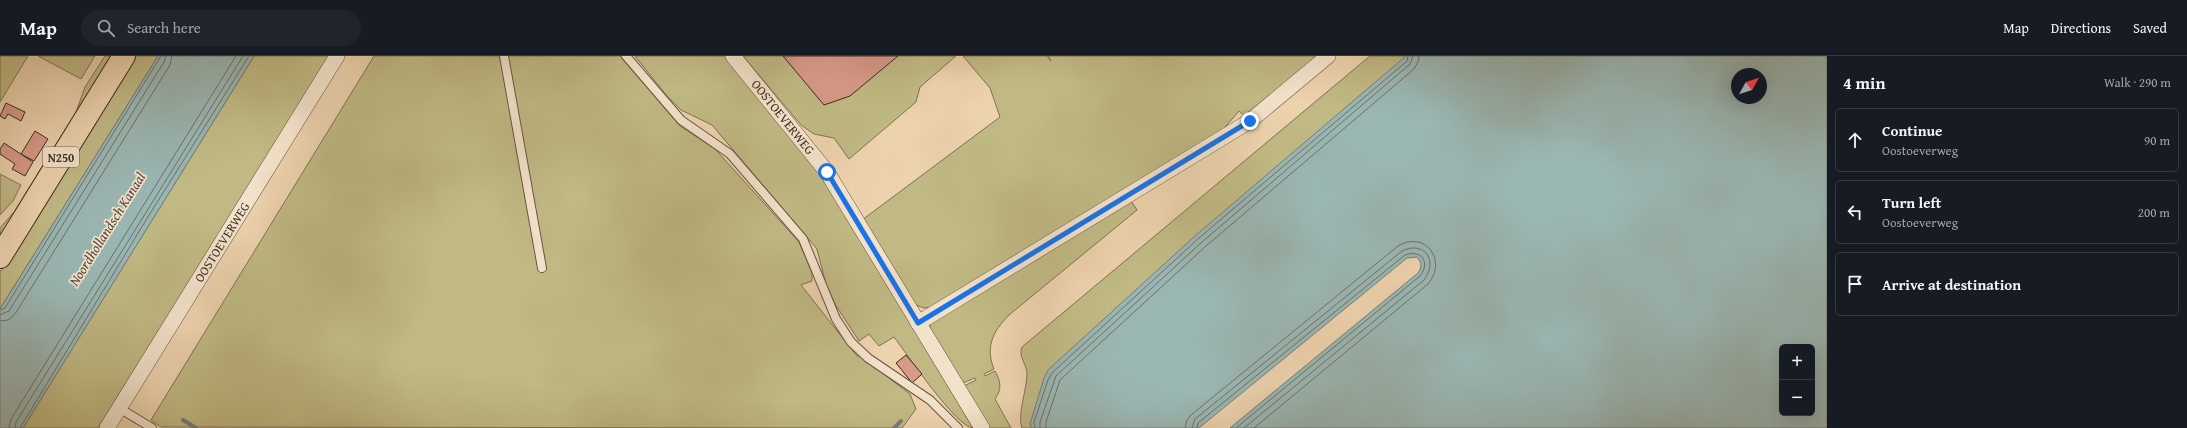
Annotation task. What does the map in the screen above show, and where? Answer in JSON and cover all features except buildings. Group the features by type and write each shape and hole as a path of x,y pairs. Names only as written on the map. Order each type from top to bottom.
{"main road":[{"name":"N250","path":"0,257 124,56"}],"street":[{"name":"OOSTOEVERWEG","path":"107,428 337,56"},
{"name":"OOSTOEVERWEG","path":"733,56 827,172 982,428"},
{"path":"918,323 1250,121 1328,56"}],"lane":[{"path":"504,56 542,268"},
{"path":"626,56 681,120 730,154 803,239 836,319 851,342 868,358 930,400 958,428"},
{"path":"119,408 152,428"}],"shaded area":[{"path":"0,56 28,56 0,102"},
{"path":"38,56 95,56 81,79"},
{"path":"105,56 113,56 0,241 0,228 14,212 76,112 85,87"},
{"path":"134,56 158,56 0,309 0,272"},
{"path":"254,56 329,56 98,428 23,428"},
{"path":"374,56 620,56 680,126 715,149 799,242 812,273 812,281 801,285 857,356 860,356 910,394 916,409 902,428 161,427 151,420"},
{"path":"635,56 726,56 824,179 973,428 966,425 944,403 894,337 879,346 869,334 859,341 835,304 826,284 817,249 712,125 681,110 667,96"},
{"path":"743,56 956,56 920,87 916,102 849,159 834,138 814,134 801,125"},
{"path":"963,56 1047,56 1051,61 1048,56 1322,56 1247,118 1239,111 1220,133 932,307 924,308 916,305 862,220 1000,117 990,88"},
{"path":"1370,56 1460,56 1030,424 1032,428 1022,428 1021,409 1027,380 1027,370 1021,354 1022,347"},
{"path":"0,174 21,185 13,201 0,215"},
{"path":"1129,198 1137,210 1009,315 995,333 992,340 990,354 994,369 984,374 985,376 995,371 997,375 1000,389 995,399 1011,428 987,428 962,387 976,380 975,378 960,384 930,328 930,324"}],"water":[{"name":"Noordhollandsch Kanaal","path":"158,56 254,56 23,428 0,428 0,309"},
{"path":"1406,56 1827,56 1827,428 1230,428 1418,273 1421,265 1417,257 1407,258 1199,428 1032,428 1030,424 1044,378 1048,370 1196,235"}],"waterway":[{"path":"183,420 196,428"},
{"path":"894,428 901,421"}],"route":[{"path":"827,172 918,323 1250,121"}]}
